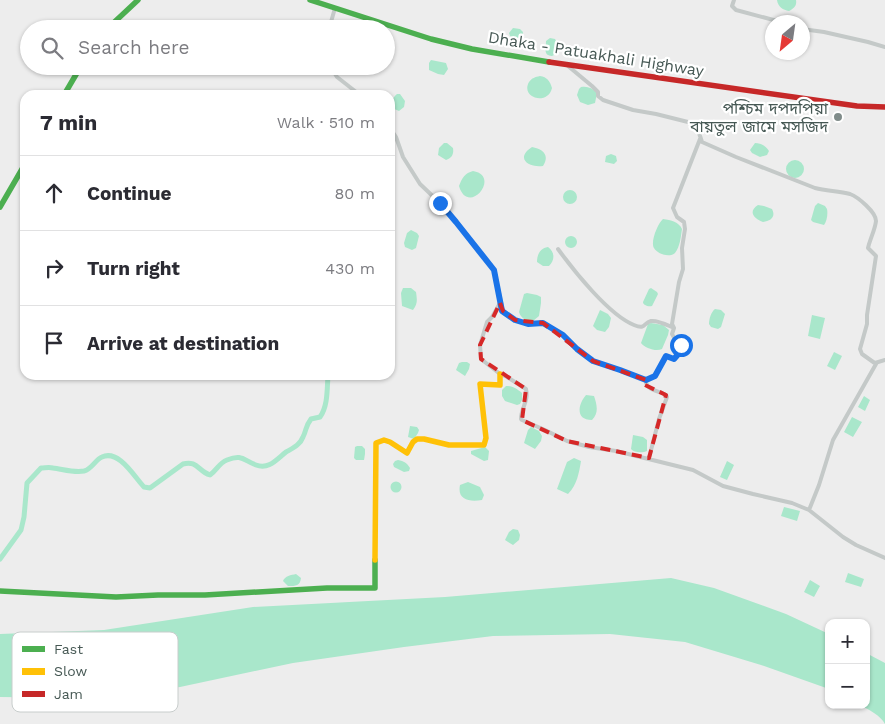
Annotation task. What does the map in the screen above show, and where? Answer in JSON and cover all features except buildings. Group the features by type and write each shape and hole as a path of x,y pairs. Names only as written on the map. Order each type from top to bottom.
{"main road":[{"path":"116,20 138,0"},
{"name":"Dhaka - Patuakhali Highway","path":"310,0 372,20"},
{"name":"Dhaka - Patuakhali Highway","path":"395,27 472,49 566,65 857,106 885,107"},
{"path":"67,90 76,75"},
{"path":"0,207 20,173"},
{"path":"0,591 116,596 205,595 327,588 375,588 376,443 384,440 407,453 413,442 417,439 449,445 484,445 486,438 480,384 500,385 500,374"}],"street":[{"path":"734,0 732,6 736,10 765,18"},
{"path":"331,20 334,8"},
{"path":"810,30 885,47"},
{"path":"395,136 403,156 420,184 440,203 494,270 502,311 515,320 528,324 543,323 563,335 593,361 646,380 655,376 666,356 674,359 680,352 681,345 672,334 674,328 672,324 683,269 682,248 685,229 684,222 677,217 673,208 700,139 700,133 696,124 634,110 603,100 592,86 566,65"},
{"path":"336,75 354,90"},
{"path":"700,139 702,142 736,157 795,180 827,191 851,194 873,212 876,221 868,248 876,256 867,324 860,349 862,354 875,363"},
{"path":"558,249 593,292 620,318 635,326 645,326 648,322 653,321 674,328"},
{"path":"500,303 487,322 480,345 481,359 500,374 526,389 528,396 521,414 522,420 567,441 650,458 693,470 723,486 792,503 809,510 856,545 885,558"},
{"path":"875,363 885,360"},
{"path":"809,510 833,440 875,363"},
{"path":"646,380 647,386 667,396 659,419 650,458"}],"highlighted area":[{"path":"500,303 503,311 515,320 543,323 593,361 646,380 645,385 666,395 649,458 567,441 522,420 526,389 481,359 480,345"}],"shaded area":[{"path":"777,0 796,0 796,4 789,11 781,8"},
{"path":"513,28 520,29 523,32 522,39 516,40 510,36 509,33"},
{"path":"550,38 555,39 558,44 556,54 552,56 547,54 546,51 546,41"},
{"path":"431,60 446,63 448,69 444,75 429,70"},
{"path":"540,76 548,80 552,88 545,97 536,98 531,96 527,88 531,80"},
{"path":"581,87 590,88 597,93 595,103 588,105 580,102 577,95"},
{"path":"400,94 405,101 404,107 399,111 395,109 395,96"},
{"path":"444,143 453,148 452,156 446,160 438,155 439,148"},
{"path":"755,143 761,144 769,151 767,155 760,157 752,153 750,150"},
{"path":"532,147 544,153 546,159 543,166 528,164 524,158 524,155"},
{"path":"611,154 616,156 617,161 614,164 605,162 606,156"},
{"path":"795,160 801,163 804,169 801,175 795,178 789,175 786,169 789,163"},
{"path":"473,171 481,174 484,186 475,196 469,197 463,194 459,186 464,176"},
{"path":"570,190 575,192 577,197 575,202 570,204 565,202 563,197 565,192"},
{"path":"818,203 827,209 824,225 811,220 815,206"},
{"path":"758,205 772,209 772,218 763,222 757,219 753,215 753,210"},
{"path":"663,219 674,222 682,229 678,248 675,253 670,255 658,252 653,245 655,233"},
{"path":"411,230 419,236 416,248 412,250 405,247 404,243 407,233"},
{"path":"569,236 573,236 577,242 573,248 569,248 565,244 565,240"},
{"path":"548,247 552,251 553,259 549,266 543,266 537,262 538,257 541,250"},
{"path":"403,288 411,288 416,292 417,299 413,310 402,306 401,293"},
{"path":"651,288 658,294 652,306 649,306 643,302"},
{"path":"527,293 541,297 539,316 533,321 524,319 519,312 524,294"},
{"path":"715,309 721,310 725,314 721,327 718,329 711,327 709,324 710,316"},
{"path":"600,310 611,318 609,327 605,332 597,330 593,326"},
{"path":"812,315 825,318 820,339 808,336"},
{"path":"648,324 663,325 669,330 662,349 651,349 641,343"},
{"path":"834,352 842,356 835,370 827,366"},
{"path":"459,363 470,364 465,376 456,370"},
{"path":"506,386 515,388 522,393 520,404 517,405 505,401 502,396 502,390"},
{"path":"586,395 594,396 596,403 597,409 592,420 583,417 580,411 581,403"},
{"path":"864,396 870,400 865,411 858,407"},
{"path":"852,417 862,422 853,437 844,432"},
{"path":"410,426 417,427 419,430 414,439 408,437"},
{"path":"531,427 539,431 542,436 535,449 524,443 528,430"},
{"path":"633,435 647,440 647,451 639,452 631,449"},
{"path":"362,446 365,449 364,460 356,460 354,458 355,447"},
{"path":"485,447 489,451 488,460 484,461 471,454 471,451"},
{"path":"574,458 581,461 576,483 568,494 557,489 567,462"},
{"path":"398,460 404,462 410,468 409,471 404,472 394,467 393,464"},
{"path":"727,461 734,465 727,480 720,477"},
{"path":"396,481 402,487 396,493 390,487"},
{"path":"468,482 480,487 484,495 482,500 473,501 462,497 460,485"},
{"path":"784,507 800,511 797,521 781,516"},
{"path":"513,529 518,530 520,535 519,540 513,545 505,540"},
{"path":"848,573 864,579 861,587 845,582"},
{"path":"296,574 301,578 300,583 297,585 288,586 283,581 290,575"},
{"path":"671,578 714,588 786,614 825,632 825,688 761,665 685,642 610,634 493,636 293,663 178,687 178,632 52,632 104,630 253,607 445,597"},
{"path":"810,580 820,586 814,597 804,592"},
{"path":"0,634 12,634 12,697 0,697"},
{"path":"870,655 885,663 885,724 867,709 870,709"}],"waterway":[{"path":"0,559 21,530 27,483 41,468 76,472 84,471 102,457 114,457 126,466 144,487 150,488 183,464 188,463 195,465 210,475 224,461 232,458 242,458 261,466 269,465 294,448 302,440 311,419 320,417 323,413 326,403 328,380"}],"traffic: fast":[{"path":"117,20 138,0"},
{"path":"310,0 372,20"},
{"path":"395,27 472,49 549,62"},
{"path":"67,90 76,75"},
{"path":"0,207 20,173"},
{"path":"0,591 116,597 205,595 327,588 375,588 375,560"}],"traffic: slow":[{"path":"375,560 376,443 384,440 407,453 413,442 417,439 449,445 484,445 486,438 480,384 500,385 500,374"}],"traffic: jam":[{"path":"549,62 857,106 885,107"}],"place":[{"name":"পশ্চিম দপদপিয়া বায়তুল জামে মসজিদ","path":"838,117"}],"route":[{"path":"440,203 494,270 502,311 515,320 528,324 543,323 563,335 593,361 646,380 655,376 666,356 674,359 680,352 681,345"}]}
